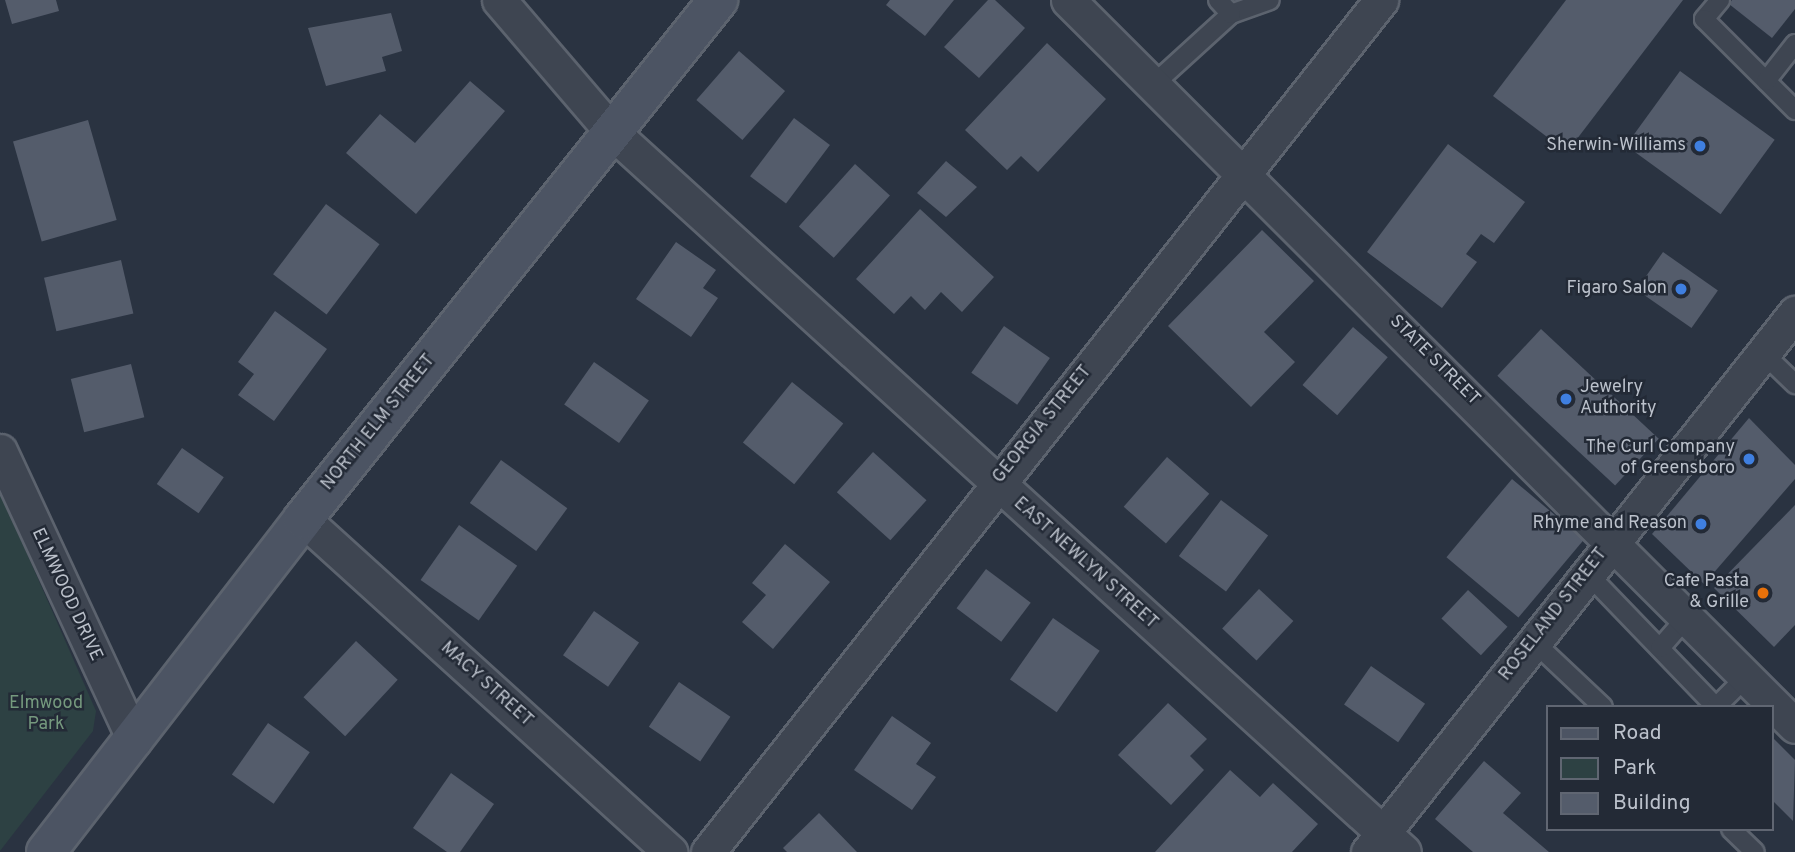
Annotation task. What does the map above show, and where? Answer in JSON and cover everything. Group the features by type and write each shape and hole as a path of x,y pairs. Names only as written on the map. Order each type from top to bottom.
{"main road":[{"name":"NORTH ELM STREET","path":"60,847 134,740 303,519 718,0"}],"street":[{"name":"EAST NEWLYN STREET","path":"499,0 612,132 996,483 1385,846"},
{"name":"STATE STREET","path":"1068,0 1795,726"},
{"name":"GEORGIA STREET","path":"708,852 996,483 1381,0"},
{"name":"ROSELAND STREET","path":"1385,846 1534,641 1795,313"},
{"name":"ELMWOOD DRIVE","path":"0,450 134,740"},
{"name":"MACY STREET","path":"303,519 670,852"}],"lane":[{"path":"1218,0 1231,14"},
{"path":"1154,84 1231,14 1270,0"},
{"path":"1720,0 1704,19 1795,110"},
{"path":"1766,81 1795,44"},
{"path":"1763,353 1795,384"},
{"path":"1587,573 1714,705"},
{"path":"1660,648 1686,618"},
{"path":"1534,641 1601,705"},
{"path":"1718,705 1746,677"},
{"path":"1733,831 1755,852"}],"green space":[{"name":"Elmwood Park","path":"0,492 96,711 93,731 0,851"}],"building":[{"path":"5,0 56,0 59,11 12,24"},
{"path":"890,0 954,0 925,36 886,5"},
{"path":"988,0 995,0 1025,28 979,78 944,47"},
{"path":"1566,0 1683,0 1567,152 1493,96"},
{"path":"1732,0 1795,0 1795,9 1772,38 1729,4"},
{"path":"391,13 402,51 382,57 386,71 326,86 308,28"},
{"path":"1047,43 1106,99 1038,172 1021,156 1007,170 965,130"},
{"path":"739,51 785,91 742,140 696,100"},
{"path":"1680,71 1775,140 1721,214 1626,145"},
{"path":"470,81 505,111 416,214 346,153 380,114 415,143"},
{"path":"794,118 830,145 786,203 750,176"},
{"path":"88,120 117,220 42,241 13,141"},
{"path":"1448,144 1525,202 1494,243 1481,234 1466,254 1477,262 1442,308 1367,252"},
{"path":"946,161 977,187 946,217 917,193"},
{"path":"855,164 890,195 834,258 799,226"},
{"path":"326,204 380,244 327,315 273,274"},
{"path":"920,209 994,277 962,312 941,292 925,310 911,296 894,314 856,279"},
{"path":"1262,230 1314,281 1264,332 1295,362 1251,407 1168,326"},
{"path":"676,242 716,270 703,288 718,298 691,337 636,299"},
{"path":"1663,252 1718,290 1691,328 1637,290"},
{"path":"121,260 133,314 56,331 44,278"},
{"path":"275,311 327,349 274,421 238,395 254,374 238,362"},
{"path":"1004,326 1050,358 1017,405 971,373"},
{"path":"1353,327 1388,357 1337,415 1302,385"},
{"path":"1541,329 1659,439 1615,486 1497,376"},
{"path":"594,362 649,400 619,443 564,405"},
{"path":"131,364 144,417 84,432 71,379"},
{"path":"792,382 843,424 794,484 743,443"},
{"path":"1749,418 1795,465 1795,479 1704,584 1652,534"},
{"path":"182,448 224,477 199,513 157,484"},
{"path":"873,452 927,500 890,540 837,492"},
{"path":"1167,457 1209,494 1166,544 1124,507"},
{"path":"501,460 567,508 536,551 470,503"},
{"path":"1512,479 1584,539 1518,618 1446,557"},
{"path":"1221,500 1268,536 1226,591 1179,556"},
{"path":"1795,505 1795,625 1774,647 1714,588"},
{"path":"459,525 517,566 479,621 421,580"},
{"path":"785,544 830,582 773,649 742,622 766,595 752,583"},
{"path":"986,569 1031,603 1001,642 957,608"},
{"path":"1259,589 1293,621 1257,661 1222,628"},
{"path":"1468,590 1507,627 1481,655 1441,619"},
{"path":"594,611 639,643 608,687 563,655"},
{"path":"1053,618 1100,651 1057,712 1010,679"},
{"path":"356,641 398,680 345,736 303,697"},
{"path":"1371,666 1425,704 1398,742 1344,705"},
{"path":"679,682 730,717 700,761 649,727"},
{"path":"1168,703 1207,739 1190,756 1204,770 1171,805 1118,755"},
{"path":"892,716 931,743 916,764 936,777 912,810 854,770"},
{"path":"268,723 310,752 274,804 232,775"},
{"path":"1774,739 1795,760 1793,821 1774,802"},
{"path":"1484,761 1521,793 1503,813 1549,852 1473,852 1435,819"},
{"path":"1230,770 1260,797 1273,783 1318,824 1292,852 1155,852"},
{"path":"451,773 494,804 460,852 447,852 413,828"},
{"path":"819,813 857,852 787,852 783,848"}],"place":[{"name":"Sherwin-Williams","path":"1700,146"},
{"name":"Figaro Salon","path":"1681,289"},
{"name":"Jewelry Authority","path":"1566,399"},
{"name":"The Curl Company of Greensboro","path":"1749,459"},
{"name":"Rhyme and Reason","path":"1701,524"},
{"name":"Cafe Pasta & Grille","path":"1763,593"}]}
